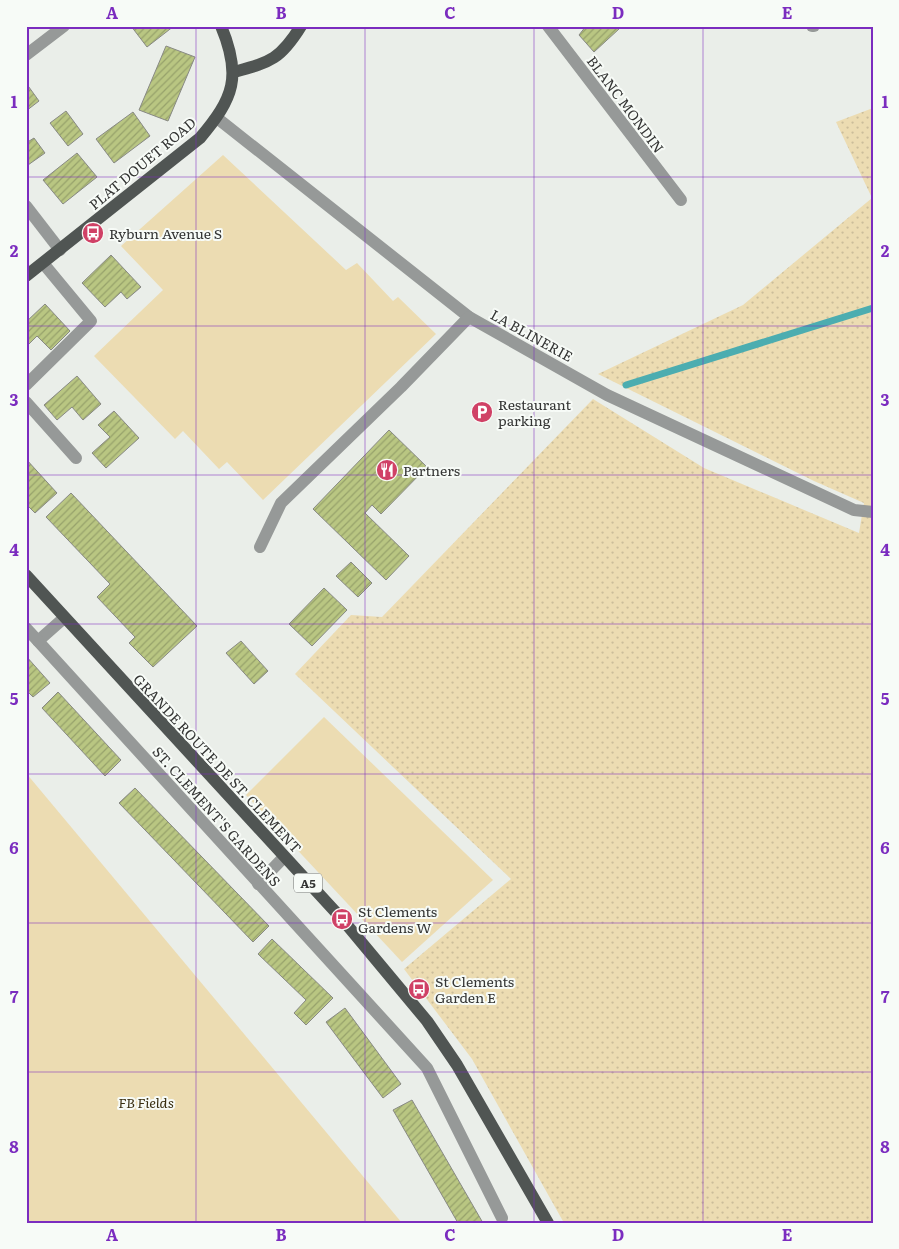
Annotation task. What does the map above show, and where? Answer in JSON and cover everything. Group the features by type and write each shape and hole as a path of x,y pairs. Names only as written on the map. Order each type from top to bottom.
{"main road":[{"path":"221,26 234,72 270,62 292,41 301,26"},
{"name":"PLAT DOUET ROAD","path":"26,276 200,138 217,118 228,98 234,72"},
{"name":"GRANDE ROUTE DE ST. CLEMENT","path":"26,575 342,919 427,1021 457,1065 548,1223"}],"street":[{"path":"26,55 64,26"},
{"name":"BLANC MONDIN","path":"548,26 681,200"},
{"name":"LA BLINERIE","path":"217,118 469,317 607,394 854,510 873,512"},
{"path":"26,206 60,250"},
{"path":"26,385 91,321 43,263"},
{"path":"260,547 281,503 401,387 469,317"},
{"path":"26,402 76,458"},
{"path":"38,641 64,618"},
{"name":"ST. CLEMENT'S GARDENS","path":"26,628 427,1068 502,1218"},
{"path":"258,884 284,858"}],"green space":[{"path":"873,108 873,1223 564,1223 472,1059 404,969 511,879 295,674 351,615 382,617 593,399 704,468 859,533 864,503 814,481 598,374 743,305 872,198 836,122"},
{"path":"223,155 346,270 357,263 393,301 398,297 436,334 263,500 227,462 219,469 183,431 175,439 94,356 163,290 121,246"},
{"path":"324,717 493,880 402,962 246,795"},
{"name":"FB Fields","path":"26,773 402,1223 26,1223"}],"building":[{"path":"131,26 174,26 147,47"},
{"path":"586,26 617,26 619,29 594,52 579,35"},
{"path":"166,46 195,57 168,121 139,110"},
{"path":"26,83 39,101 26,111"},
{"path":"66,111 83,134 68,146 50,123"},
{"path":"133,112 150,136 114,163 96,139"},
{"path":"34,138 45,153 28,165 26,143"},
{"path":"77,153 97,177 63,204 43,180"},
{"path":"111,255 141,287 127,299 121,292 105,307 82,283"},
{"path":"45,304 70,331 51,350 37,336 26,347 26,322"},
{"path":"77,376 101,404 83,420 72,407 57,420 44,405"},
{"path":"114,411 139,438 106,468 92,453 110,437 98,425"},
{"path":"389,430 427,467 381,514 372,505 365,513 409,556 386,580 313,509"},
{"path":"26,459 57,493 35,513 26,504"},
{"path":"71,493 197,626 153,667 129,643 135,637 97,597 110,584 46,517"},
{"path":"351,562 372,583 358,597 336,576"},
{"path":"324,588 347,610 312,646 289,624"},
{"path":"241,641 268,671 254,684 226,653"},
{"path":"26,656 50,683 33,697 26,690"},
{"path":"58,692 121,760 105,776 42,708"},
{"path":"135,788 269,926 253,942 119,803"},
{"path":"272,939 333,998 306,1025 294,1013 306,1000 258,954"},
{"path":"345,1008 401,1084 383,1098 326,1022"},
{"path":"412,1100 483,1223 458,1223 393,1110"}],"waterway":[{"path":"626,385 873,308"}],"place":[{"name":"Ryburn Avenue S","path":"93,233"},
{"name":"Restaurant parking","path":"482,412"},
{"name":"Partners","path":"387,470"},
{"name":"St Clements Gardens W","path":"342,919"},
{"name":"St Clements Garden E","path":"419,989"}]}
